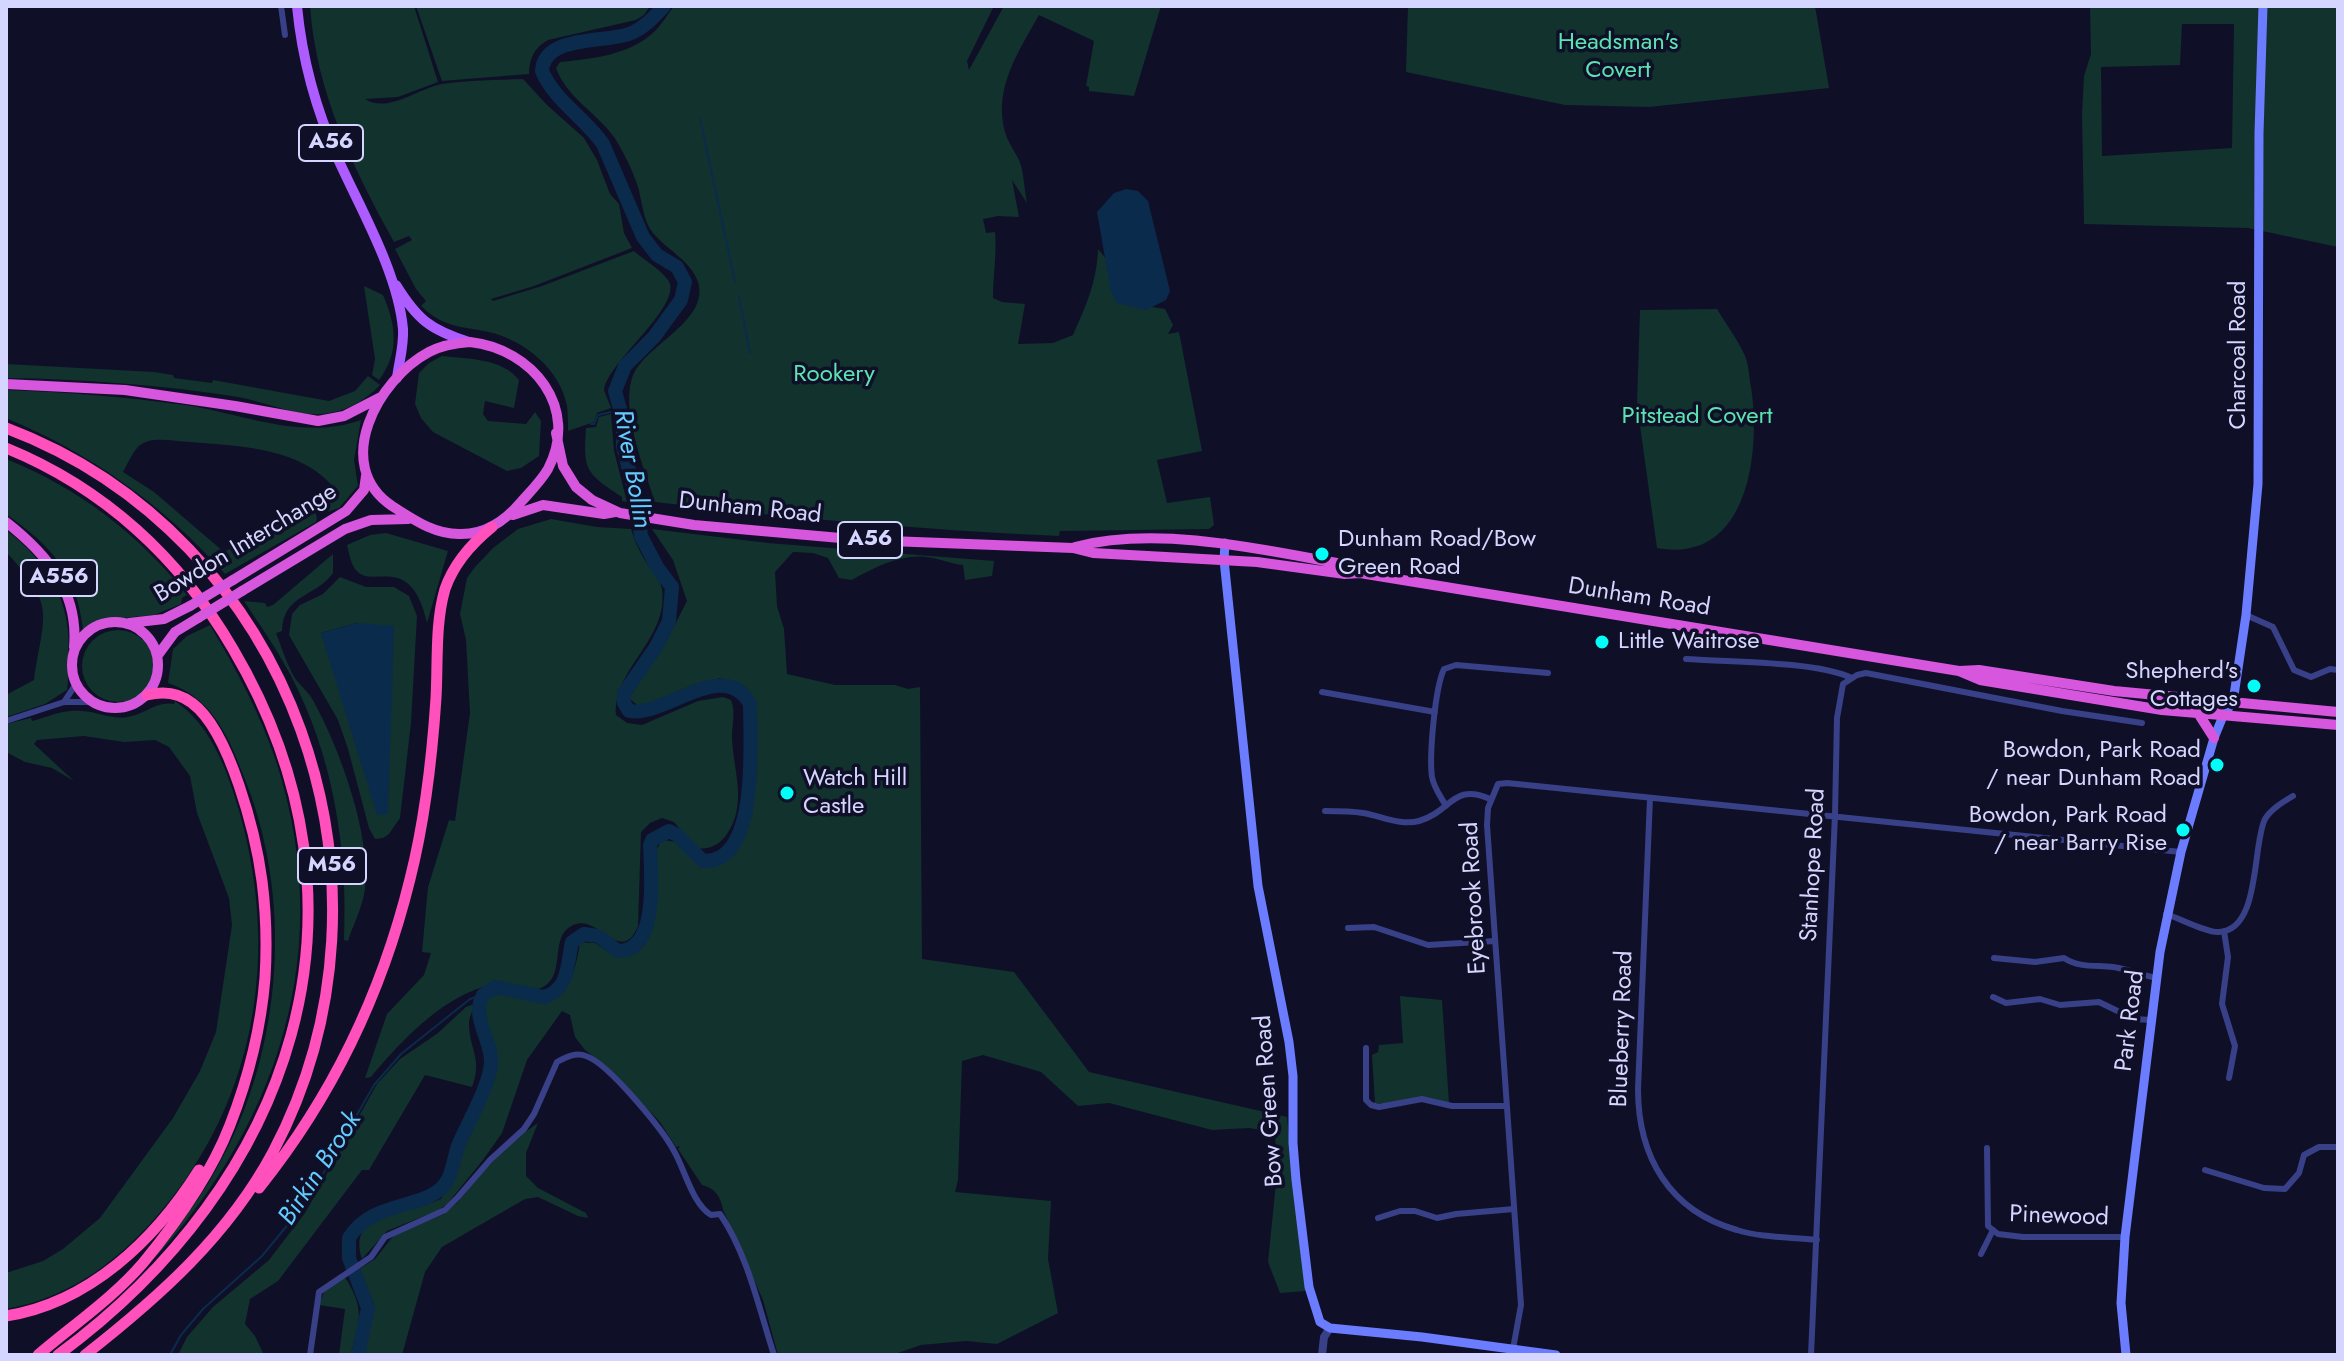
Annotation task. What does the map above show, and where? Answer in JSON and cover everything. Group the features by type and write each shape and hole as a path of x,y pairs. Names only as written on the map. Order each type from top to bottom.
{"highway":[{"name":"A56","path":"470,342 499,347 529,366 550,394 556,433 547,470 509,517 492,527 457,534 433,529 410,519 380,496 366,470 363,450 366,426 397,378 430,351 470,342"},
{"path":"6,384 125,390 318,421 344,416 383,396"},
{"name":"M56","path":"6,428 49,447 115,487 177,538 229,596 286,691 300,724 320,787 331,849 334,892 330,971 323,1016 290,1117 272,1153 230,1219 177,1278 85,1355"},
{"name":"Dunham Road","path":"556,433 558,452 566,474 584,495 618,513"},
{"name":"M56","path":"6,448 46,466 105,502 163,553 208,608 251,681 282,754 297,809 307,876 306,949 297,1012 278,1079 247,1145 213,1200 170,1254 113,1311 58,1355"},
{"name":"Bowdon Interchange","path":"123,622 156,621 190,606 346,511 364,490 366,470"},
{"name":"Dunham Road","path":"509,517 543,505 863,540 1073,548 1093,553 1224,560 1345,574 1360,573 1959,671 1979,670 2114,691 2338,712"},
{"name":"Bowdon Interchange","path":"158,655 175,632 357,524 380,518 410,519"},
{"name":"A556","path":"6,522 37,548 58,575 72,613 73,653"},
{"path":"230,1219 261,1187 303,1130 359,1031 378,986 410,880 422,826 432,748 444,592 464,553 492,527"},
{"name":"Dunham Road","path":"1073,548 1093,542 1191,540 1225,543 1347,565 1360,573"},
{"name":"A56","path":"73,653 87,632 98,625 123,622"},
{"path":"123,622 144,633 158,655"},
{"path":"38,1355 96,1307 142,1263 204,1177 230,1125 257,1025 265,976 264,902 252,831 228,760 208,720 181,696 158,692 125,708 112,709 93,702 76,684 71,666 73,653"},
{"name":"A56","path":"147,695 156,680 158,655"},
{"name":"Dunham Road","path":"1959,671 1980,680 2065,696 2223,716 2338,725"},
{"path":"2182,698 2192,705 2215,707 2223,716"},
{"path":"2233,702 2238,708 2263,713 2268,718"},
{"path":"2198,713 2214,738"},
{"path":"6,1316 43,1307 81,1290 102,1277 139,1245 191,1182 210,1152 242,1084"}],"main road":[{"name":"A56","path":"297,6 304,55 318,106 388,273 402,324 397,378"},
{"name":"Charcoal Road","path":"2233,702 2246,615 2258,484 2259,133 2263,6"},
{"name":"A56","path":"388,273 411,309 424,322 437,331 470,342"},
{"name":"Bow Green Road","path":"1225,543 1224,560 1258,886 1284,1005 1292,1064 1293,1143 1309,1287 1320,1322 1330,1328"},
{"name":"Park Road","path":"2126,1355 2121,1303 2125,1237 2166,914 2214,738 2233,702"},
{"path":"1330,1328 1556,1355"}],"street":[{"path":"281,6 285,35"},
{"path":"2246,615 2273,627 2294,670 2311,677 2330,669 2338,670"},
{"path":"1686,659 1825,670 1852,678 1866,673 2048,709 2142,723"},
{"path":"1446,806 1432,777 1435,712 1442,674 1451,666 1548,673"},
{"name":"Stanhope Road","path":"1811,1355 1840,691 1843,684 1852,678"},
{"path":"64,702 76,684"},
{"path":"1322,692 1435,712"},
{"path":"6,721 64,702 93,702"},
{"name":"Eyebrook Road","path":"1513,1349 1521,1305 1487,825 1490,799 1498,784 1835,815 2181,852"},
{"path":"1325,811 1362,813 1414,823 1438,813 1456,796 1465,793 1472,792 1490,799"},
{"path":"2166,914 2217,933 2233,928 2246,909 2265,820 2276,807 2293,796"},
{"name":"Blueberry Road","path":"1650,798 1638,1089 1638,1114 1645,1146 1666,1183 1692,1208 1706,1216 1737,1230 1817,1240"},
{"path":"1348,928 1374,927 1428,945 1495,941"},
{"path":"2224,931 2228,957 2222,1004 2235,1046 2229,1078"},
{"path":"1994,958 2035,962 2064,958 2073,964 2117,968 2157,978"},
{"path":"1993,997 2006,1003 2040,999 2060,1005 2099,1002 2134,1019 2151,1020"},
{"path":"1366,1048 1366,1100 1371,1105 1379,1107 1422,1099 1452,1106 1506,1106"},
{"path":"310,1355 319,1292 371,1257 385,1237 445,1210 490,1160 524,1129 557,1062 575,1054 585,1055 600,1065 648,1114 674,1150 700,1205 711,1215 720,1214 724,1220 741,1255 774,1355"},
{"path":"2205,1170 2264,1188 2285,1189 2299,1173 2304,1155 2319,1147 2338,1147"},
{"name":"Pinewood","path":"1987,1148 1988,1226 1998,1234 2023,1237 2125,1237"},
{"path":"1378,1218 1400,1211 1415,1211 1437,1218 1514,1209"},
{"name":"Pinewood","path":"1981,1254 1993,1230"},
{"path":"1322,1355 1324,1337 1330,1328"}],"green space":[{"path":"310,6 414,6 438,82 398,97 365,99 383,104 442,84 523,79 584,138 597,160 610,194 619,204 624,233 632,248 534,286 491,299 493,301 542,286 634,251 665,276 670,290 666,303 609,378 604,390 611,408 597,413 594,422 568,431 567,406 557,380 527,349 502,336 445,322 421,306 426,301 416,289 395,249 412,240 409,236 394,242 364,186 328,99"},
{"path":"416,6 650,6 636,20 548,40 533,54 529,74 442,81"},
{"name":"Rookery","path":"674,6 994,6 967,61 969,70 1004,6 1161,6 1134,96 1089,91 1086,86 1094,41 1039,15 1010,70 1002,100 1005,132 1021,165 1027,203 1012,180 1019,217 983,219 986,233 995,232 993,298 1025,304 1018,344 1053,343 1073,335 1093,283 1098,249 1113,267 1134,304 1165,309 1173,325 1168,334 1179,332 1202,451 1157,460 1167,503 1210,497 1214,525 1209,529 1060,531 1059,536 857,523 655,502 632,424 629,392 638,366 694,309 699,296 698,282 690,268 650,228 628,161 607,128 567,88 556,68 560,62 597,57 634,46 655,31"},
{"name":"Headsman's Covert","path":"1408,6 1815,6 1829,88 1649,107 1565,105 1406,72"},
{"path":"2090,6 2338,6 2338,247 2248,228 2084,224 2082,114 2084,76 2091,54","holes":["2182,24 2234,24 2232,148 2102,156 2101,67 2180,65"]},
{"path":"364,286 383,295 393,328 393,349 379,380 372,375 375,359"},
{"name":"Pitstead Covert","path":"1717,309 1747,363 1754,413 1750,471 1742,498 1730,521 1712,539 1688,549 1657,548 1637,404 1640,310"},
{"path":"442,356 494,364 519,380 514,408 485,401 483,414 488,421 526,424 535,412 541,421 539,456 521,468 507,471 433,432 421,418 415,404 419,373"},
{"path":"6,364 154,372 173,375 174,378 212,383 213,380 329,401 355,391 368,376 380,385 347,408 312,414 238,397 181,389 93,381 6,378"},
{"path":"6,390 96,395 185,405 295,427 339,426 361,420 354,460 358,486 339,508 327,512 321,502 325,504 337,492 324,477 289,457 249,448 170,440 140,445 123,472 154,492 224,552 274,525 310,512 313,503 316,522 225,574 177,526 124,484 68,448 6,418"},
{"path":"611,414 614,451 627,502 594,476 585,454 586,428 596,427 599,417"},
{"path":"6,459 58,484 128,533 187,595 182,598 181,604 154,615 101,620 83,630 75,592 59,563 49,550 6,514"},
{"path":"551,519 631,529 641,554 661,585 662,607 650,638 623,683 617,698 616,715 627,723 642,725 698,701 723,697 731,700 737,811 727,834 710,847 696,848 674,822 662,818 650,823 641,832 638,926 631,937 617,941 592,926 583,923 573,925 561,938 554,974 543,987 533,990 502,984 465,994 412,1032 371,1077 365,1078 387,1014 424,975 431,953 422,952 428,887 449,820 455,821 470,713 466,640 460,614 467,578 493,548 518,529"},
{"path":"652,529 768,543 994,561 992,576 965,580 963,565 917,557 888,563 852,580 839,578 828,558 793,552 775,572 787,674 835,685 920,687 922,959 1014,972 1089,1072 1287,1117 1306,1291 1280,1293 1268,1262 1277,1173 1275,1132 1249,1128 1212,1130 1109,1103 1078,1106 1041,1072 983,1055 962,1061 955,1192 1051,1201 1048,1259 1058,1313 997,1344 966,1341 921,1345 892,1355 778,1355 763,1300 719,1197 702,1185 678,1149 680,1146 676,1147 660,1122 605,1065 585,1050 575,1037 570,1015 562,1011 527,1060 502,1133 483,1160 448,1203 439,1210 387,1231 362,1259 360,1242 363,1230 372,1221 441,1199 454,1178 458,1155 495,1064 484,1024 482,1008 486,996 501,994 534,1001 552,1001 566,989 580,942 595,943 616,957 645,945 648,864 662,840 678,842 704,865 744,832 753,734 750,696 720,678 639,707 629,698 667,640 687,601 673,560"},
{"path":"6,530 35,556 55,586 62,602 69,639 67,690 45,704 6,717 6,695 34,680 43,611 33,586 6,552"},
{"path":"386,533 448,551 427,623 420,600 401,579 362,575 352,564 347,545 370,535"},
{"path":"333,554 333,573 294,603 284,619 282,631 276,633 292,673 312,698 334,744 358,818 366,867 365,889 348,941 344,940 343,871 335,803 317,737 290,674 244,601 265,603 267,607 273,605"},
{"path":"340,577 366,587 394,587 409,596 417,616 411,723 400,818 383,838 375,839 369,828 338,720 289,635 292,614 300,605 323,594","holes":["357,623 388,771 388,814 321,633"]},
{"path":"210,625 247,692 270,743 294,836 300,910 295,981 278,1050 252,1116 216,1179 172,1239 120,1294 192,1207 236,1130 254,1083 266,1033 273,982 275,931 271,880 261,830 246,782 218,722 197,699 168,683 173,649 187,636"},
{"path":"125,630 144,640 152,652 152,680 144,692 132,700 111,702 92,692 84,680 82,659 92,640 104,632"},
{"path":"175,701 199,723 224,766 240,814 252,869 258,924 257,979 249,1032 235,1084 213,1133 185,1181 134,1240 85,1279 47,1298 6,1309 6,1273 43,1261 63,1249 100,1218 173,1118 200,1071 216,1032 232,925 229,898 197,813 190,776 169,747 155,740 124,742 84,736 37,740 34,744 74,781 52,768 25,762 6,752 6,724 76,711 125,717 163,704 174,704"},
{"path":"1400,996 1442,1000 1449,1103 1426,1097 1375,1103 1372,1055 1378,1052 1379,1045 1403,1043"},
{"path":"474,1004 469,1023 476,1061 472,1087 425,1075 369,1170 362,1170 278,1281 250,1299 245,1324 264,1355 178,1355 187,1337 213,1307 269,1260 305,1213 377,1084 400,1059"},
{"path":"538,1123 526,1153 526,1176 538,1188 586,1213 588,1218 538,1197 525,1199 442,1247 425,1272 402,1355 364,1355 374,1304 359,1269 375,1259 394,1235 444,1214 487,1167 518,1137"},
{"path":"345,1277 356,1298 359,1315 351,1355 339,1355 345,1309 319,1305 324,1292"}],"water":[{"path":"1126,189 1138,191 1148,201 1170,291 1166,300 1146,310 1117,303 1111,292 1097,212 1114,193"},
{"path":"357,623 394,626 388,814 377,815 321,633"}],"waterway":[{"name":"River Bollin","path":"358,1355 368,1308 349,1258 349,1238 359,1225 372,1216 428,1197 447,1181 490,1069 490,1052 479,1011 483,995 495,987 544,997 552,993 563,982 572,942 584,934 598,936 618,951 631,948 640,939 650,909 652,840 669,831 703,861 721,857 734,843 743,822 750,770 750,704 739,691 725,686 710,687 643,711 629,711 624,703 624,693 656,647 669,621 672,587 657,567 641,536 636,497 623,446 623,420 615,391 625,366 654,337 681,300 685,282 677,267 657,255 643,237 603,144 554,91 542,71 545,59 553,51 577,42 629,34 644,26 664,6"},
{"path":"700,118 735,282"},
{"path":"739,297 750,353"},
{"path":"591,424 598,415 620,410"},
{"name":"Birkin Brook","path":"170,1355 181,1335 203,1309 262,1256 308,1200 374,1085 401,1054 470,999 483,995"}],"place":[{"name":"Dunham Road/Bow Green Road","path":"1322,554"},
{"name":"Little Waitrose","path":"1602,642"},
{"name":"Shepherd's Cottages","path":"2254,686"},
{"name":"Bowdon, Park Road / near Dunham Road","path":"2217,765"},
{"name":"Watch Hill Castle","path":"787,793"},
{"name":"Bowdon, Park Road / near Barry Rise","path":"2183,830"}]}
